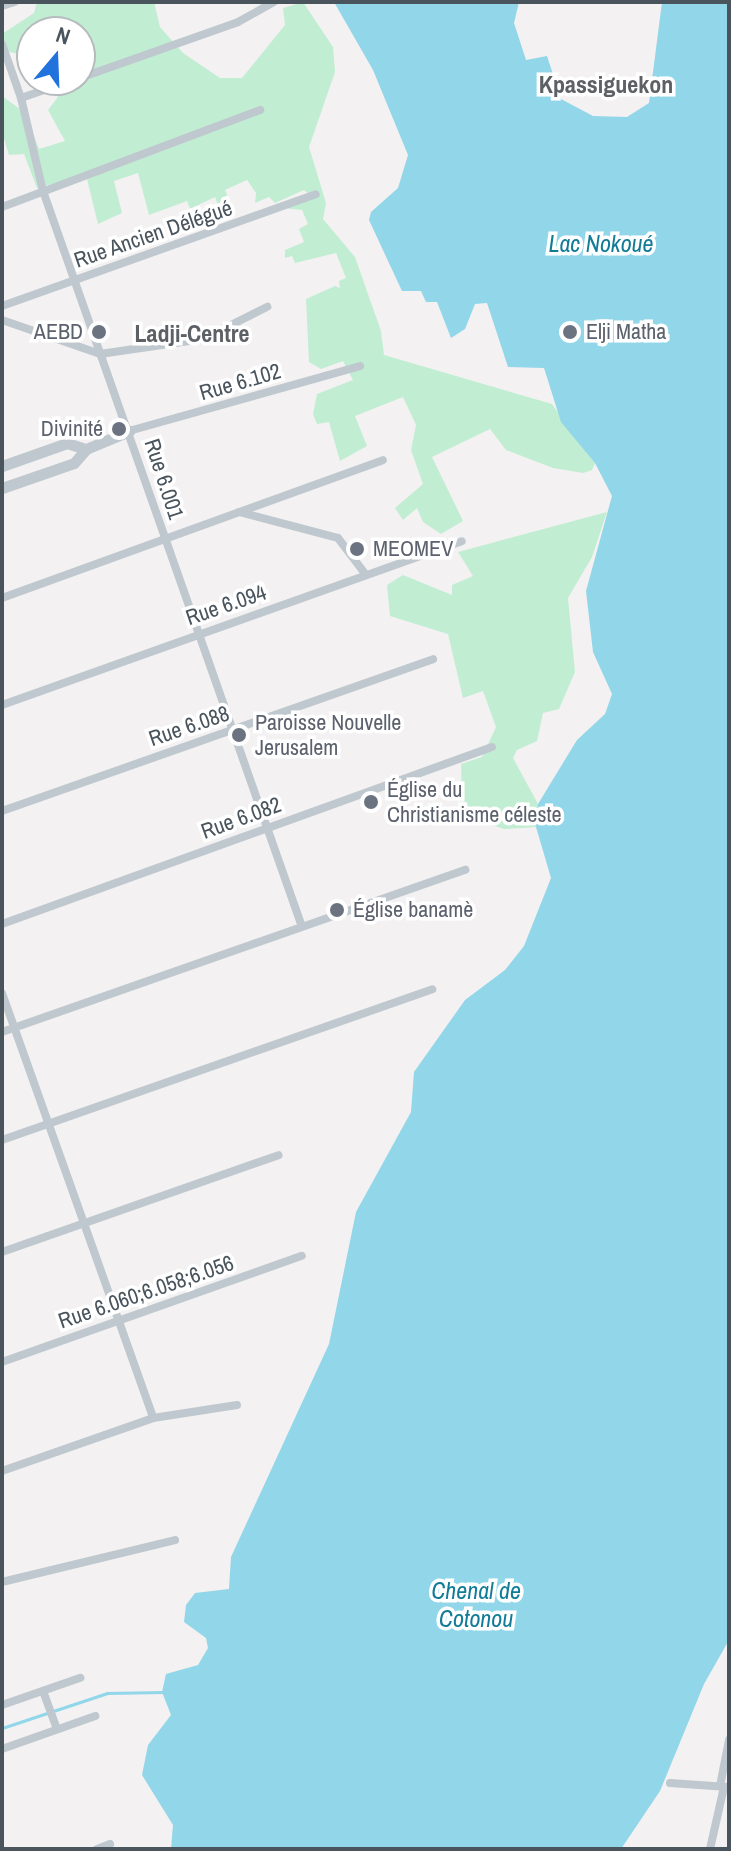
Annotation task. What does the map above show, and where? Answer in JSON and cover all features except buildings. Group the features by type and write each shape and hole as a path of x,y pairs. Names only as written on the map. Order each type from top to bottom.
{"street":[{"path":"2,6 14,2"},
{"path":"96,72 238,22 274,2"},
{"name":"Rue 6.001","path":"2,44 21,98 43,191 301,924"},
{"path":"21,98 27,96"},
{"path":"2,207 260,110"},
{"name":"Rue Ancien Délégué","path":"2,306 316,194"},
{"path":"2,320 100,354 203,339 267,307"},
{"name":"Rue 6.102","path":"129,431 360,366"},
{"path":"2,488 74,463 86,449 129,431"},
{"path":"2,466 67,443 86,449"},
{"path":"2,598 166,542 239,511 383,460"},
{"path":"239,511 338,538 366,575"},
{"name":"Rue 6.094","path":"2,705 462,541"},
{"name":"Rue 6.088","path":"2,811 433,659"},
{"name":"Rue 6.082","path":"2,924 492,747"},
{"path":"2,1032 301,924 465,870"},
{"path":"2,1140 432,989"},
{"path":"2,993 153,1418"},
{"path":"2,1252 279,1155"},
{"name":"Rue 6.060;6.058;6.056","path":"2,1362 302,1256"},
{"path":"2,1471 153,1418 237,1405"},
{"path":"2,1582 175,1540"},
{"path":"2,1705 80,1678"},
{"path":"43,1691 55,1725"},
{"path":"2,1749 55,1725 95,1716"},
{"path":"710,1849 724,1787 729,1740"},
{"path":"670,1783 724,1787"},
{"path":"97,1849 110,1844"}],"green space":[{"path":"37,2 154,2 160,27 183,53 220,78 242,78 285,25 283,8 303,2 333,47 335,72 309,147 326,203 323,219 355,257 381,331 384,355 552,404 595,463 592,470 583,473 553,468 506,450 490,429 432,457 463,521 441,534 423,522 417,508 403,520 395,508 423,484 411,450 416,425 403,397 355,416 367,446 340,461 329,422 317,424 313,414 317,394 353,380 343,361 321,369 309,362 306,299 335,286 340,288 339,281 346,278 336,253 295,263 292,256 285,258 285,250 304,242 299,229 308,224 302,210 284,208 312,197 304,190 275,203 269,197 255,203 256,193 247,180 225,190 230,202 221,213 215,197 190,209 187,201 149,215 138,173 114,181 122,213 98,224 86,175 37,188 24,154 9,155 2,132 2,96 24,112 39,149 65,141 48,110 57,96 96,96 96,16 29,16 34,13"},
{"path":"16,25 16,54 2,51 2,34"},
{"path":"607,512 592,557 568,598 575,672 559,709 543,713 537,741 517,750 513,758 538,804 536,827 504,829 480,821 462,798 461,764 482,757 496,727 483,691 463,698 448,634 390,616 387,585 403,575 452,595 452,585 473,576 458,552"}],"water":[{"name":"Chenal de Cotonou","path":"334,2 519,2 514,23 526,60 547,56 561,99 593,116 627,117 649,103 662,2 729,2 729,1640 704,1684 660,1791 621,1849 171,1849 173,1825 142,1775 148,1745 171,1715 162,1692 166,1674 198,1665 208,1648 206,1638 184,1622 186,1605 195,1593 229,1589 231,1557 329,1344 356,1212 411,1112 414,1072 465,1000 505,970 524,946 551,878 536,827 538,804 577,740 605,714 612,694 593,652 586,591 612,496 595,463 561,422 544,368 508,367 487,303 475,304 465,329 451,338 437,302 426,302 421,291 402,291 369,220 371,212 398,188 408,155 373,70"}],"waterway":[{"path":"2,1728 107,1693 164,1692"}],"place":[{"name":"AEBD","path":"99,332"},
{"name":"Elji Matha","path":"570,332"},
{"name":"Divinité","path":"119,429"},
{"name":"MEOMEV","path":"357,549"},
{"name":"Paroisse Nouvelle Jerusalem","path":"239,735"},
{"name":"Église du Christianisme céleste","path":"371,802"},
{"name":"Église banamè","path":"337,910"}],"district":[{"name":"Kpassiguekon","path":"606,85"},
{"name":"Ladji-Centre","path":"192,334"}],"water label":[{"name":"Lac Nokoué","path":"601,244"}]}
